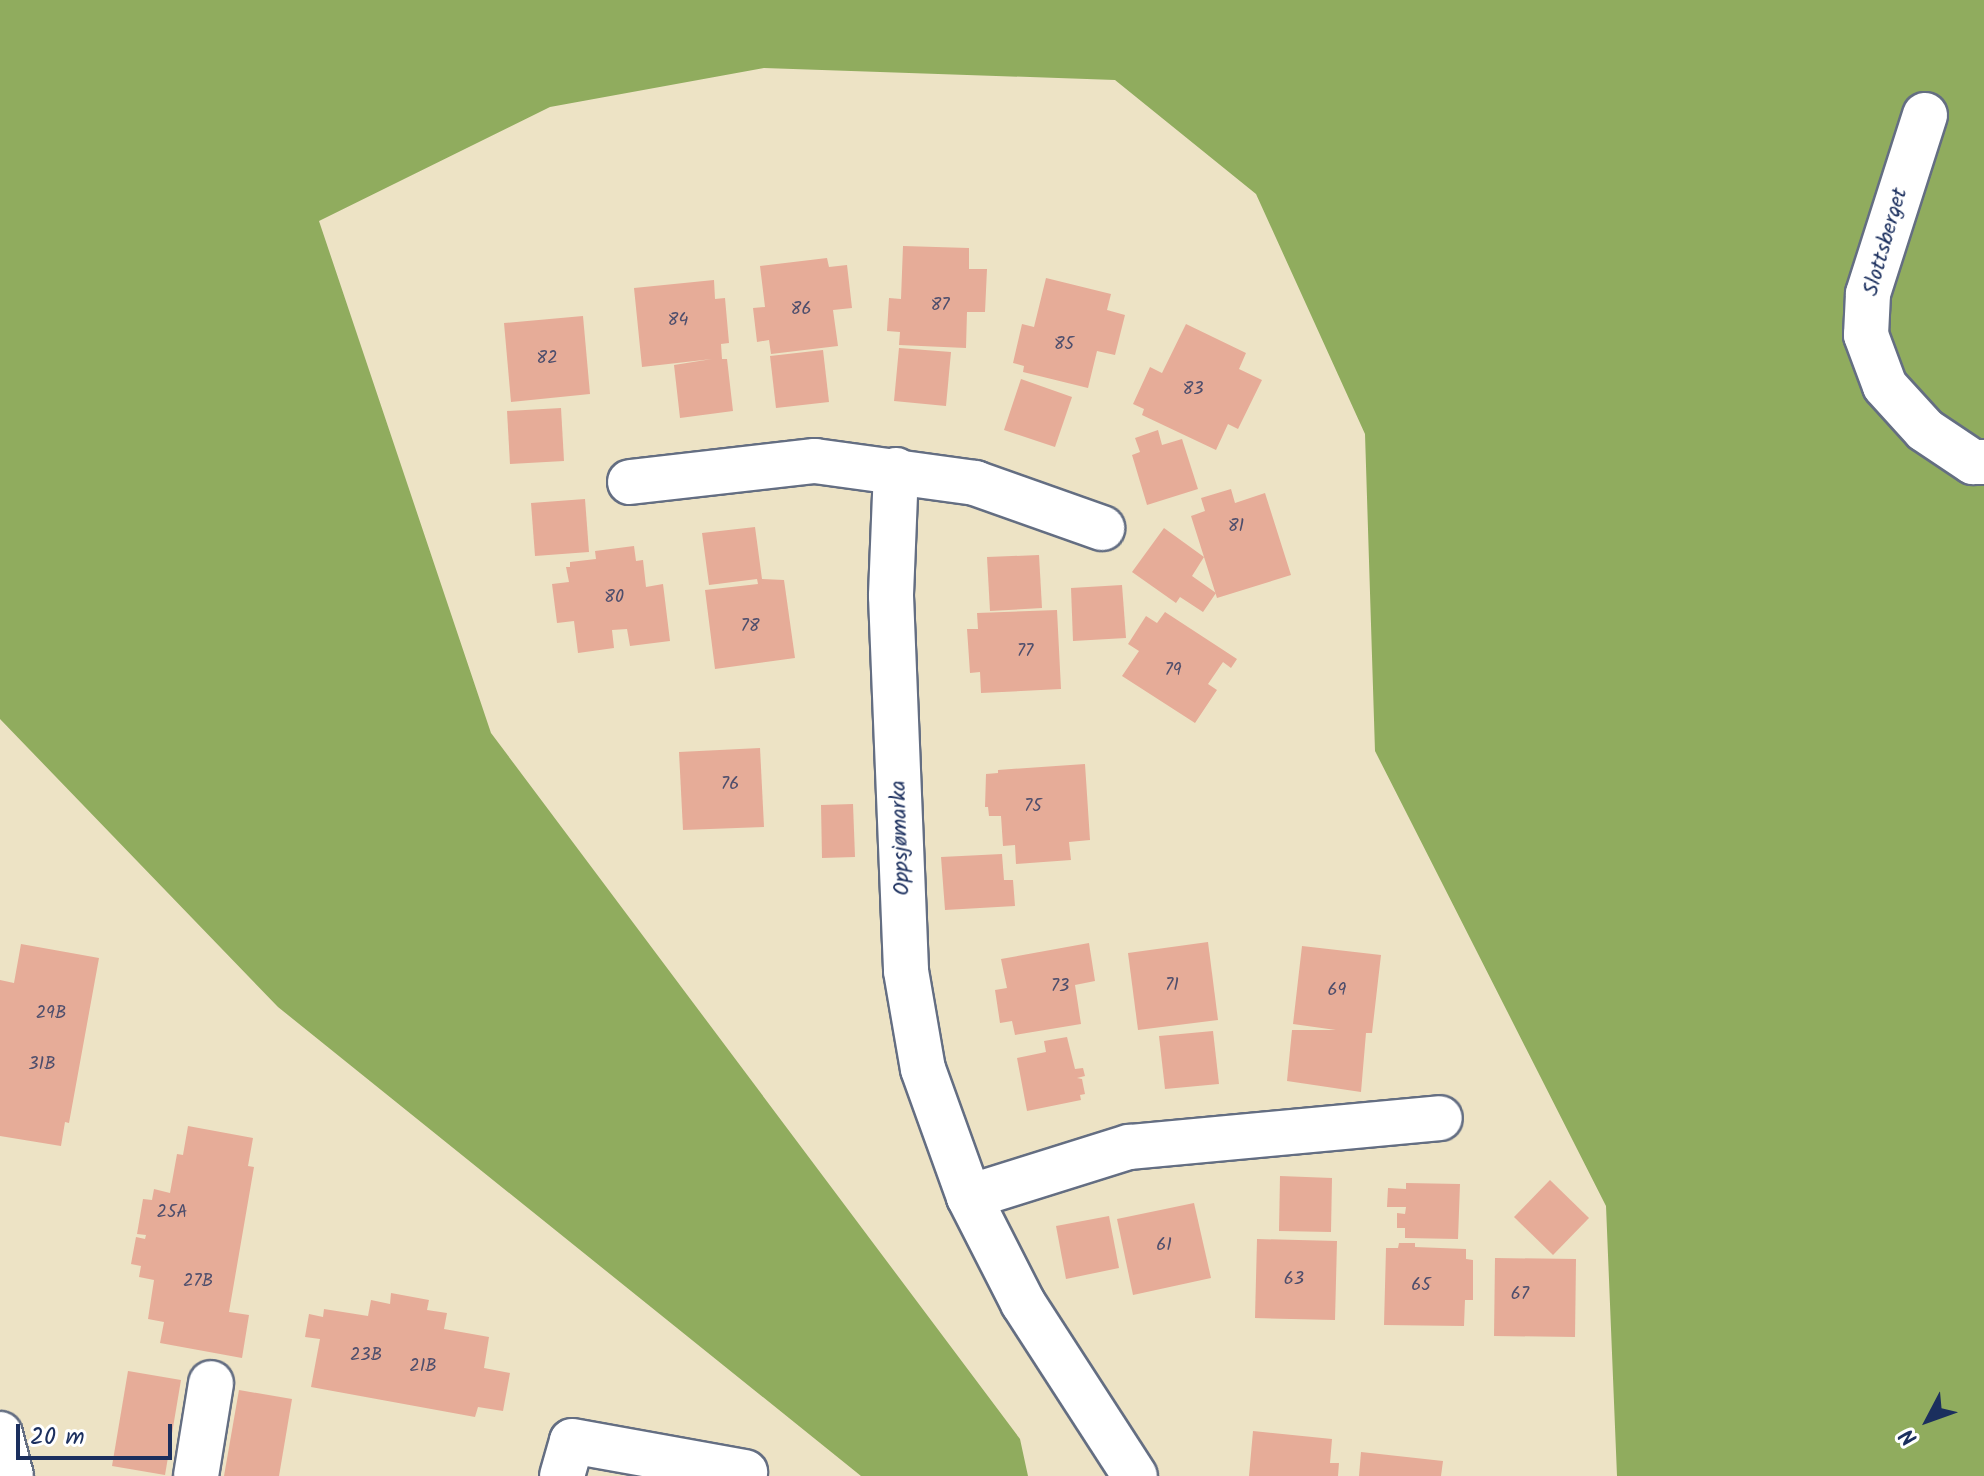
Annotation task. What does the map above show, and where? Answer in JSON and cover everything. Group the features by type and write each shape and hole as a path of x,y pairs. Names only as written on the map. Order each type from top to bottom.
{"street":[{"name":"Slottsberget","path":"1925,115 1868,294 1866,335 1885,386 1925,430 1973,462 1984,462"},
{"path":"630,482 815,461 975,483 1102,528"},
{"name":"Oppsjømarka","path":"896,470 891,596 906,971 923,1069 969,1197 1023,1303 1135,1476"},
{"path":"969,1197 1129,1147 1440,1118"},
{"path":"196,1476 211,1383"},
{"path":"0,1434 11,1476"},
{"path":"562,1476 572,1441 745,1472"}],"green space":[{"path":"0,0 1984,0 1984,1476 1617,1476 1606,1206 1375,751 1365,434 1256,194 1115,80 764,68 550,107 319,221 491,733 1020,1439 1028,1476 861,1476 278,1007 0,719"}],"building":[{"path":"903,246 969,248 969,269 987,269 985,312 967,312 966,348 899,345 900,332 887,331 889,298 901,299"},
{"path":"827,258 829,267 847,265 852,308 833,310 838,346 771,354 769,340 757,342 753,308 765,307 760,266"},
{"path":"1046,278 1111,294 1107,310 1125,315 1115,355 1097,351 1088,388 1023,372 1024,366 1013,363 1022,324 1034,327"},
{"path":"714,280 715,299 725,298 729,343 721,344 722,359 727,359 733,411 680,418 674,365 712,359 642,367 634,288"},
{"path":"583,316 590,394 511,402 504,323"},
{"path":"1186,324 1246,353 1239,369 1262,380 1238,429 1228,424 1216,450 1142,415 1144,409 1133,404 1150,367 1162,373"},
{"path":"899,348 951,352 946,406 894,401"},
{"path":"823,350 829,402 776,408 770,356"},
{"path":"1021,379 1072,397 1055,447 1004,430"},
{"path":"561,408 564,461 510,464 507,411"},
{"path":"1158,430 1162,445 1182,439 1198,489 1147,505 1132,455 1140,452 1135,438"},
{"path":"1231,489 1235,503 1265,493 1291,575 1217,598 1191,516 1205,511 1201,498"},
{"path":"585,499 589,552 535,556 531,503"},
{"path":"755,527 762,579 784,580 795,658 715,669 705,590 758,584 757,579 709,585 702,533"},
{"path":"1164,528 1204,557 1192,576 1216,593 1203,612 1180,597 1176,603 1132,572"},
{"path":"634,546 636,561 643,560 646,587 663,584 670,641 630,646 627,629 612,630 614,648 578,653 574,621 557,623 552,584 569,582 566,567 570,567 570,562 596,559 595,551"},
{"path":"1039,555 1042,608 990,611 987,557"},
{"path":"1122,585 1126,638 1073,641 1071,588"},
{"path":"1057,610 1061,689 981,693 980,672 970,673 967,629 978,629 977,613"},
{"path":"1165,612 1237,659 1231,668 1223,662 1208,684 1217,690 1195,723 1122,676 1139,651 1128,644 1146,616 1157,623"},
{"path":"760,748 764,827 683,830 679,752"},
{"path":"1085,764 1090,840 1069,842 1071,860 1016,864 1015,845 1003,846 1001,816 989,816 988,807 985,807 986,774 998,773 998,770"},
{"path":"853,804 855,857 822,858 821,805"},
{"path":"1002,854 1004,880 1013,880 1015,906 945,910 941,857"},
{"path":"1208,942 1218,1020 1138,1030 1128,953"},
{"path":"1089,943 1095,981 1075,985 1081,1024 1015,1035 1012,1021 1000,1023 995,990 1007,988 1001,959"},
{"path":"21,944 99,958 69,1123 65,1122 61,1146 0,1136 0,980 14,983"},
{"path":"1302,946 1381,955 1372,1033 1366,1033 1361,1092 1287,1081 1292,1030 1336,1030 1293,1024"},
{"path":"1213,1031 1219,1084 1165,1089 1159,1036"},
{"path":"1067,1037 1075,1069 1083,1068 1085,1076 1077,1078 1082,1079 1085,1094 1080,1095 1081,1100 1027,1111 1017,1058 1046,1052 1044,1041"},
{"path":"188,1126 253,1138 248,1166 254,1167 229,1312 249,1315 242,1358 160,1343 164,1322 148,1319 154,1280 139,1277 141,1266 131,1264 136,1237 145,1239 146,1235 137,1234 143,1199 152,1200 154,1189 170,1193 177,1154 183,1155"},
{"path":"1280,1176 1332,1178 1331,1232 1279,1231"},
{"path":"1550,1180 1589,1218 1553,1255 1514,1217"},
{"path":"1406,1183 1460,1184 1458,1239 1405,1238 1405,1228 1397,1228 1397,1213 1405,1214 1406,1207 1387,1207 1388,1188 1406,1189"},
{"path":"1194,1203 1211,1278 1133,1295 1117,1219"},
{"path":"1109,1216 1119,1268 1066,1279 1056,1226"},
{"path":"1257,1239 1337,1241 1335,1320 1255,1318"},
{"path":"1399,1243 1415,1243 1415,1247 1466,1249 1466,1259 1473,1260 1473,1300 1465,1300 1464,1326 1384,1325 1386,1248 1398,1248"},
{"path":"1495,1258 1576,1259 1575,1337 1494,1336"},
{"path":"391,1293 429,1300 427,1310 447,1313 444,1329 489,1337 484,1368 510,1373 503,1411 478,1407 475,1417 311,1387 320,1339 305,1337 309,1314 323,1317 324,1309 368,1316 371,1300 390,1304"},
{"path":"128,1371 181,1380 165,1475 112,1466"},
{"path":"239,1390 292,1399 279,1476 224,1476"},
{"path":"1253,1431 1332,1439 1330,1463 1339,1463 1338,1476 1249,1476"},
{"path":"1361,1452 1443,1461 1441,1476 1359,1476"}]}
